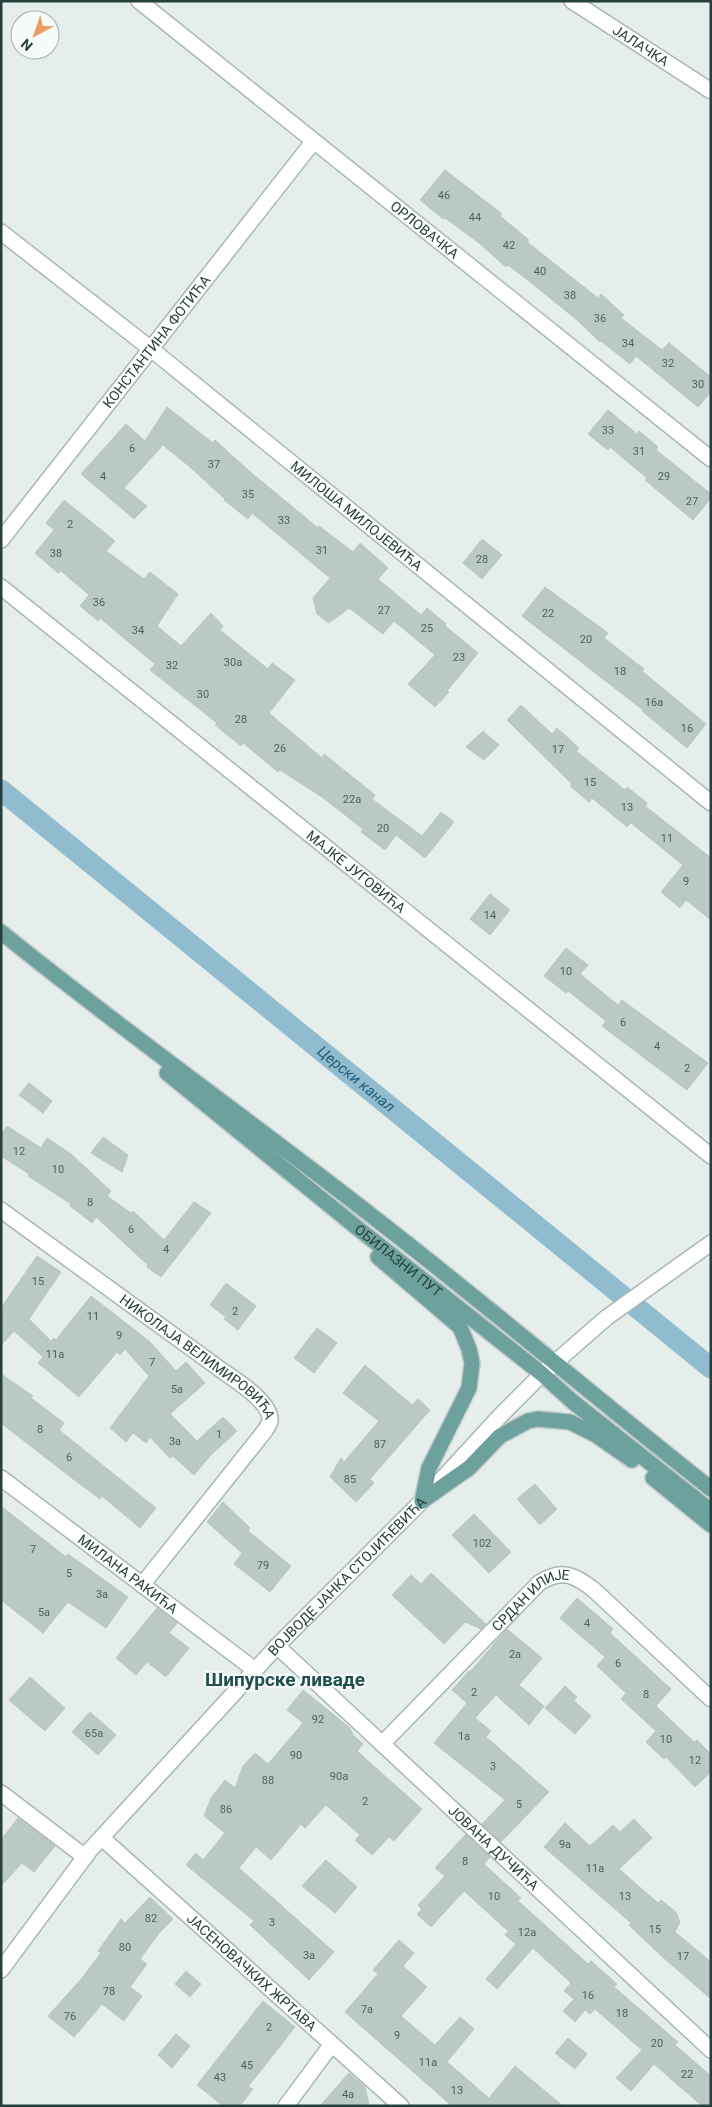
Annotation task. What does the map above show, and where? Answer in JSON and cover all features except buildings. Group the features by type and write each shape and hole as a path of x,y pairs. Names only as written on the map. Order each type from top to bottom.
{"main road":[{"name":"ОБИЛАЗНИ ПУТ","path":"1,932 89,1004 360,1207 531,1341 555,1363 711,1489"},
{"name":"ОБИЛАЗНИ ПУТ","path":"89,1004 146,1055 270,1157 711,1511"},
{"path":"270,1157 283,1178 442,1311 460,1327 464,1335 472,1363 469,1388 429,1468 422,1501"},
{"path":"422,1501 469,1468 500,1436 528,1421 554,1420 570,1422 596,1435 635,1462 711,1525"}],"street":[{"name":"ОРЛОВАЧКА","path":"139,1 711,460"},
{"name":"ЈАЛАЧКА","path":"572,1 711,91"},
{"name":"КОНСТАНТИНА ФОТИЋА","path":"1,540 313,142"},
{"name":"МИЛОША МИЛОЈЕВИЋА","path":"1,232 151,349 711,803"},
{"name":"МАЈКЕ ЈУГОВИЋА","path":"1,587 711,1156"},
{"name":"НИКОЛАЈА ВЕЛИМИРОВИЋА","path":"1,1210 252,1393 269,1411 270,1422 264,1432 142,1584"},
{"name":"ВОЈВОДЕ ЈАНКА СТОЈИЋЕВИЋА","path":"1,1970 85,1857 102,1838 277,1646 422,1501 499,1417 542,1374 606,1318 690,1256 711,1243"},
{"name":"МИЛАНА РАКИЋА","path":"1,1478 255,1670"},
{"name":"СРДАН ИЛИЈЕ","path":"382,1744 539,1583 559,1574 576,1576 594,1590 711,1700"},
{"name":"ЈОВАНА ДУЧИЋА","path":"277,1646 711,2050"},
{"path":"1,1793 85,1857"},
{"name":"ЈАСЕНОВАЧКИХ ЖРТАВА","path":"102,1838 401,2106"},
{"path":"286,2106 332,2044"}],"waterway":[{"name":"Церски канал","path":"1,790 711,1368"}],"district":[{"name":"Шипурске ливаде","path":"285,1679"}]}
